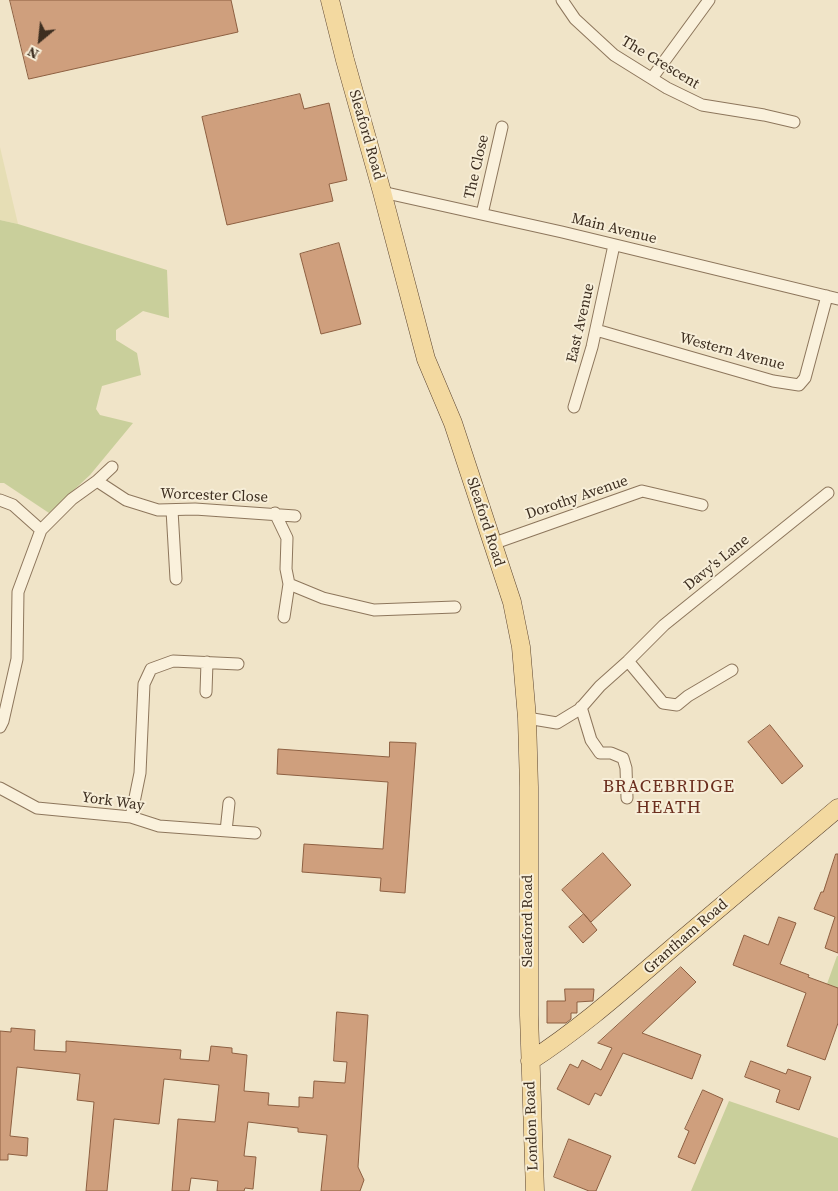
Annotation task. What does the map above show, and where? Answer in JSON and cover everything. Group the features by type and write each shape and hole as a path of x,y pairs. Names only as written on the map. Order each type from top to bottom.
{"main road":[{"name":"Sleaford Road","path":"330,0 426,359 453,423 512,602 521,647 527,718 529,787 528,931 530,1061"},
{"name":"Grantham Road","path":"530,1061 559,1043 608,1005 838,808"},
{"name":"London Road","path":"530,1061 535,1191"}],"street":[{"name":"The Crescent","path":"562,0 575,19 614,55 666,88 702,105 794,122"},
{"path":"652,78 709,0"},
{"name":"The Close","path":"482,214 502,127"},
{"name":"Main Avenue","path":"382,192 832,297"},
{"name":"East Avenue","path":"574,407 592,347 614,245"},
{"name":"Western Avenue","path":"596,330 773,381 799,385 805,378 832,297"},
{"path":"0,726 3,721 18,659 18,592 41,530 72,500 112,467"},
{"name":"Worcester Close","path":"97,481 126,500 158,510 195,509 275,513 295,516"},
{"name":"Dorothy Avenue","path":"492,544 642,492 702,505"},
{"name":"Davy's Lane","path":"527,718 557,723 581,707 664,624 828,493"},
{"path":"0,500 13,505 41,530"},
{"path":"172,510 176,579"},
{"name":"Worcester Close","path":"275,513 288,538 286,569 289,584 284,617"},
{"path":"289,584 323,598 374,610 454,607"},
{"path":"628,660 664,703 677,705 688,696 732,670"},
{"path":"131,817 140,773 144,684 151,669 173,661 238,664"},
{"path":"206,692 207,662"},
{"path":"581,707 591,740 600,753 611,753 623,758 626,768 627,798"},
{"name":"York Way","path":"0,788 37,808 131,817 159,826 255,833"},
{"path":"226,831 229,803"}],"shaded area":[{"path":"0,147 18,224 0,220"}],"green space":[{"path":"0,220 167,270 169,318 143,311 116,330 116,340 137,353 141,375 102,386 96,409 100,415 133,423 90,475 49,513 4,483 0,483"},
{"path":"838,956 838,988 827,984"},
{"path":"729,1101 838,1138 838,1191 691,1191"}],"building":[{"path":"10,0 231,0 238,32 29,79"},
{"path":"300,94 304,109 329,103 347,180 329,184 333,201 227,225 202,117"},
{"path":"339,243 361,324 321,334 300,254"},
{"path":"770,725 803,766 782,784 748,742"},
{"path":"390,742 416,743 405,893 380,891 381,878 302,872 304,844 383,849 388,782 277,774 278,749 389,757"},
{"path":"603,853 631,885 591,922 562,890"},
{"path":"836,854 838,854 838,953 825,948 835,917 814,909 821,892 823,892"},
{"path":"584,914 597,930 583,943 569,927"},
{"path":"779,917 796,923 780,964 838,988 838,1023 825,1060 787,1046 806,993 733,965 744,935 768,945"},
{"path":"681,967 696,982 642,1033 701,1055 692,1079 623,1053 601,1096 595,1093 589,1105 557,1089 570,1064 578,1068 582,1060 601,1070 612,1048 598,1043"},
{"path":"565,989 594,989 593,1001 577,1002 577,1013 571,1013 571,1019 566,1023 547,1023 547,1001 565,1001"},
{"path":"337,1012 368,1015 358,1167 364,1180 360,1191 321,1191 327,1135 298,1132 298,1128 248,1122 244,1156 256,1157 253,1189 217,1191 218,1181 191,1178 189,1191 172,1191 178,1119 215,1122 219,1085 164,1079 159,1124 114,1119 107,1191 86,1191 94,1102 77,1100 80,1074 17,1067 10,1136 28,1138 27,1156 8,1154 8,1160 0,1160 0,1031 11,1032 11,1028 35,1030 34,1050 66,1052 66,1041 181,1050 180,1059 209,1061 211,1046 232,1048 232,1053 247,1055 244,1091 269,1093 268,1105 299,1107 299,1097 313,1098 314,1081 345,1083 347,1062 334,1061"},
{"path":"751,1061 786,1074 788,1069 811,1077 799,1110 776,1102 780,1090 745,1077"},
{"path":"703,1090 723,1099 695,1164 678,1157 689,1131 685,1129"},
{"path":"569,1139 611,1156 596,1191 589,1191 554,1177"}],"district":[{"name":"BRACEBRIDGE HEATH","path":"669,798"}]}
